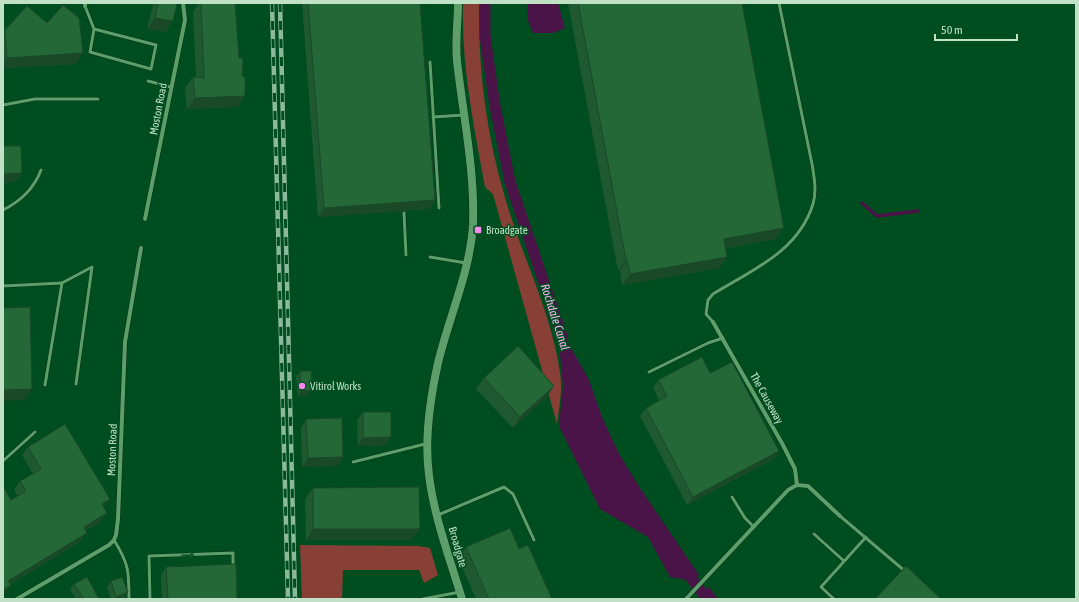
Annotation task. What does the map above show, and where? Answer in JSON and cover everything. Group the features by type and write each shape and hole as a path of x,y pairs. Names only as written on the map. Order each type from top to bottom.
{"street":[{"name":"Moston Road","path":"145,219 185,20 183,3"},
{"name":"Broadgate","path":"458,3 457,59 473,187 472,226 466,263 438,364 429,412 427,444 429,476 438,515 461,596"},
{"name":"Moston Road","path":"114,540 118,519 125,342 141,248"},
{"name":"The Causeway","path":"713,322 783,445 795,469 797,485"},
{"path":"686,599 788,490 797,485 808,486 840,516"},
{"path":"17,599 109,546 114,540"}],"lane":[{"path":"713,322 706,314 708,300 713,294 782,252 794,240 813,203 814,179 812,164 779,3"},
{"path":"85,5 94,29 90,52 151,69 156,45 94,29"},
{"path":"430,62 439,208"},
{"path":"148,81 171,87"},
{"path":"3,105 34,99 98,99"},
{"path":"433,117 464,115"},
{"path":"3,210 29,193 41,170"},
{"path":"404,213 406,255"},
{"path":"430,257 466,263"},
{"path":"3,286 62,283 92,267 76,384"},
{"path":"44,385 62,283"},
{"path":"649,372 708,343 723,338"},
{"path":"3,461 35,432"},
{"path":"353,462 427,444"},
{"path":"438,515 504,487 513,494 534,540"},
{"path":"732,496 745,518 754,527"},
{"path":"840,516 911,576"},
{"path":"814,534 844,562"},
{"path":"834,599 821,588 866,537"},
{"path":"114,540 126,560 128,569 129,599"},
{"path":"150,599 149,556 233,553 233,568"},
{"path":"422,599 461,596"}],"shaded area":[{"path":"463,3 479,3 480,51 484,99 492,147 504,194 518,238 543,305 556,350 561,386 557,424 493,194 485,187 466,72"},
{"path":"528,3 558,3 565,28 553,33 533,33 527,18"},
{"path":"557,323 589,380 602,417 618,452 638,485 699,575 694,581 670,577 648,537 600,509 559,426 563,386"},
{"path":"300,545 418,546 430,548 438,575 424,583 419,570 343,570 342,599 302,599"},
{"path":"709,587 718,599 698,599"}],"building":[{"path":"158,3 177,3 173,21 155,18"},
{"path":"201,3 235,3 239,58 243,58 242,76 245,77 245,96 195,98 193,77 204,78"},
{"path":"308,3 420,3 435,200 324,208"},
{"path":"578,3 742,3 784,228 724,239 727,257 630,274 626,260"},
{"path":"63,5 79,18 83,53 7,58 5,30 27,6 47,23"},
{"path":"3,146 21,146 22,173 3,174"},
{"path":"30,307 32,389 3,390 3,308"},
{"path":"518,346 554,386 520,417 484,378"},
{"path":"702,357 710,373 732,362 779,451 693,497 646,408 667,396 658,380"},
{"path":"300,371 311,371 312,390 301,391"},
{"path":"363,412 391,412 391,437 363,438"},
{"path":"342,418 343,457 308,458 306,419"},
{"path":"65,424 110,499 102,504 107,513 84,527 87,533 8,581 11,585 3,590 3,486 11,500 26,491 20,481 41,469 28,447"},
{"path":"419,487 420,529 313,529 313,488"},
{"path":"510,528 519,549 528,545 552,599 489,599 466,547"},
{"path":"236,564 237,599 168,599 166,567"},
{"path":"906,566 941,599 875,599"},
{"path":"87,577 99,599 84,599 74,584"},
{"path":"122,577 128,592 116,597 111,581"}],"waterway":[{"name":"Rochdale Canal","path":"485,3 485,36 495,106 510,182 562,336"},
{"path":"862,203 877,216 918,211"},
{"name":"Rochdale Canal","path":"685,570 707,599"}],"railway":[{"path":"272,3 288,599"},
{"path":"280,3 295,599"}],"place":[{"name":"Broadgate","path":"478,230"},
{"name":"Vitirol Works","path":"302,386"}]}
